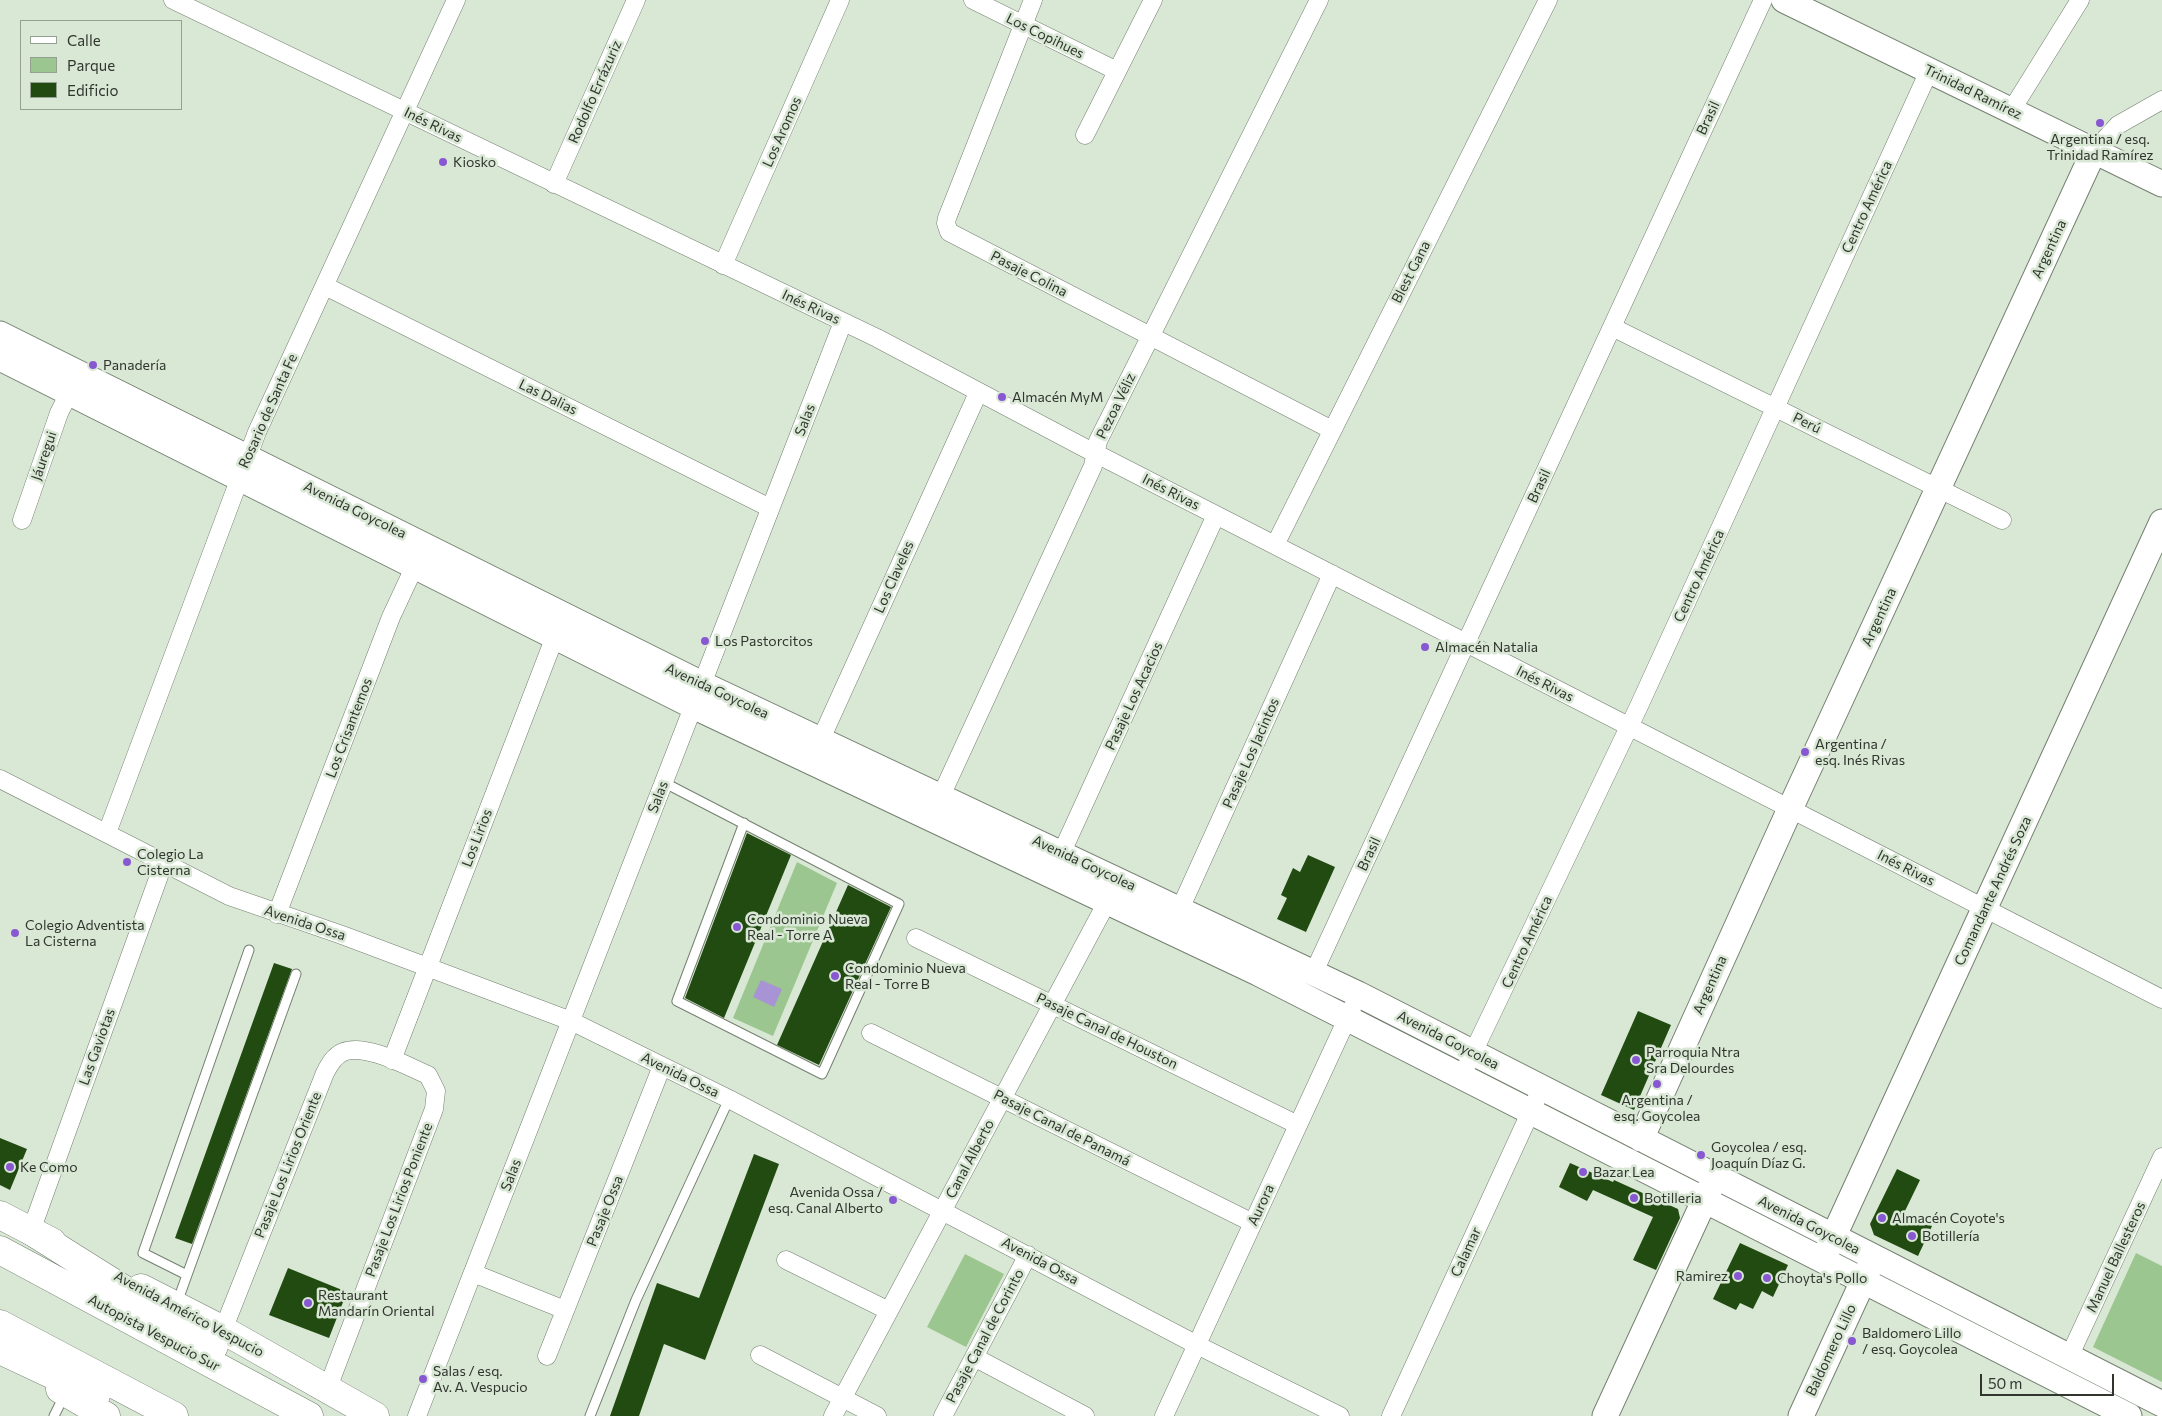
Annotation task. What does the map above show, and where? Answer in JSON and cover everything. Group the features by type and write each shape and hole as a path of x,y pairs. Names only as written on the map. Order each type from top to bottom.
{"main road":[{"name":"Avenida Américo Vespucio","path":"0,1215 223,1330 326,1403 375,1416"},
{"path":"31,1231 326,1403"},
{"name":"Autopista Vespucio Sur","path":"0,1250 309,1416"},
{"path":"0,1324 174,1416"},
{"path":"0,1350 143,1416"},
{"path":"0,1355 60,1404 106,1416"}],"street":[{"name":"Inés Rivas","path":"173,0 843,322 978,393 2162,999"},
{"name":"Rosario de Santa Fe","path":"107,833 243,467 456,0"},
{"name":"Rodolfo Errázuriz","path":"554,184 636,0"},
{"name":"Los Aromos","path":"723,265 840,0"},
{"name":"Los Copihues","path":"973,0 1117,71"},
{"name":"Pasaje Colina","path":"1033,0 947,218 947,228 953,235 1332,430"},
{"path":"1085,135 1154,0"},
{"name":"Pezoa Véliz","path":"923,815 941,796 1089,475 1098,441 1319,0"},
{"name":"Blest Gana","path":"1275,545 1548,0"},
{"name":"Brasil","path":"1314,972 1763,0"},
{"name":"Trinidad Ramírez","path":"1784,0 2162,184"},
{"path":"2011,111 2080,0"},
{"name":"Centro América","path":"1460,1076 1474,1053 1630,727 1929,71"},
{"name":"Argentina","path":"1630,1162 1790,809 2094,151 2118,125 2162,100"},
{"name":"Las Dalias","path":"325,286 770,508"},
{"name":"Salas","path":"417,1416 843,322"},
{"name":"Perú","path":"1612,327 2002,520"},
{"name":"Avenida Goycolea","path":"0,334 243,467 697,695 811,762 1170,931 1347,1018 2129,1416"},
{"name":"Avenida Goycolea","path":"0,358 69,393 243,467"},
{"name":"Jáuregui","path":"22,520 59,413 69,393"},
{"name":"Los Claveles","path":"811,762 978,393"},
{"name":"Pasaje Los Acacios","path":"1051,876 1216,515"},
{"name":"Comandante Andrés Soza","path":"1823,1261 2162,522"},
{"name":"Los Crisantemos","path":"278,914 391,617 420,555"},
{"name":"Pasaje Los Jacintos","path":"1170,931 1332,574"},
{"name":"Los Lirios","path":"392,1060 559,626"},
{"name":"Avenida Goycolea","path":"697,695 821,740 1314,972 2162,1404"},
{"name":"Avenida Ossa","path":"0,779 229,896 428,966 571,1020 729,1099 943,1210 1197,1345 1340,1416"},
{"name":"Las Gaviotas","path":"31,1231 164,862"},
{"name":"Canal Alberto","path":"833,1416 1107,902"},
{"name":"Pasaje Canal de Houston","path":"916,938 1298,1125"},
{"name":"Aurora","path":"1164,1416 1358,994"},
{"name":"Pasaje Canal de Panamá","path":"870,1033 1253,1223"},
{"name":"Pasaje Los Lirios Oriente","path":"223,1330 325,1073 332,1060 341,1053 351,1050 363,1050 392,1060"},
{"name":"Pasaje Los Lirios Poniente","path":"326,1403 436,1100 436,1091 428,1075 392,1060"},
{"name":"Pasaje Ossa","path":"547,1356 662,1066"},
{"name":"Calamar","path":"1391,1416 1541,1088"},
{"name":"Manuel Ballesteros","path":"2069,1357 2162,1157"},
{"path":"1605,1416 1715,1177"},
{"name":"Pasaje Canal de Corinto","path":"943,1416 1028,1255"},
{"name":"Baldomero Lillo","path":"1801,1416 1874,1258"},
{"path":"786,1260 889,1311"},
{"path":"473,1273 565,1310"},
{"path":"760,1355 877,1416"},
{"path":"974,1357 1085,1416"}],"lane":[{"path":"663,782 899,904 822,1074 677,1001 744,824"},
{"path":"187,1275 143,1253 249,950"},
{"path":"176,1306 296,974"},
{"path":"590,1416 636,1300 729,1099"}],"green space":[{"path":"797,862 837,883 773,1036 733,1018"},
{"path":"2136,1253 2162,1266 2162,1382 2093,1347"},
{"path":"965,1254 1004,1274 966,1347 927,1327"}],"shaded area":[{"path":"761,980 782,989 774,1007 753,997"}],"building":[{"name":"Condominio Nueva Real - Torre A","path":"747,833 791,855 724,1018 685,998"},
{"path":"1308,855 1335,867 1306,932 1277,919 1287,898 1281,895 1293,868 1300,872"},
{"name":"Condominio Nueva Real - Torre B","path":"848,885 891,907 819,1065 777,1045"},
{"path":"274,963 292,969 192,1244 175,1238"},
{"name":"Parroquia Ntra Sra Delourdes","path":"1638,1011 1671,1025 1634,1110 1601,1095"},
{"name":"Ke Como","path":"0,1138 27,1149 10,1190 0,1185"},
{"path":"754,1154 779,1164 705,1360 664,1344 639,1416 610,1416 657,1283 699,1298"},
{"path":"1570,1163 1613,1182 1614,1180 1678,1209 1680,1218 1656,1270 1633,1260 1653,1217 1593,1190 1587,1201 1559,1187"},
{"path":"1897,1169 1920,1180 1904,1213 1932,1226 1918,1256 1874,1235 1870,1224"},
{"path":"1740,1243 1788,1265 1773,1297 1762,1291 1753,1309 1740,1303 1736,1310 1713,1299"},
{"name":"Restaurant Mandarín Oriental","path":"288,1268 347,1292 329,1338 269,1315"}],"place":[{"name":"Argentina / esq. Trinidad Ramírez","path":"2100,123"},
{"name":"Kiosko","path":"443,162"},
{"name":"Panadería","path":"93,365"},
{"name":"Almacén MyM","path":"1002,397"},
{"name":"Los Pastorcitos","path":"705,641"},
{"name":"Almacén Natalia","path":"1425,647"},
{"name":"Argentina / esq. Inés Rivas","path":"1805,752"},
{"name":"Colegio La Cisterna","path":"127,862"},
{"name":"Condominio Nueva Real - Torre A","path":"737,927"},
{"name":"Colegio Adventista La Cisterna","path":"15,933"},
{"name":"Condominio Nueva Real - Torre B","path":"835,976"},
{"name":"Parroquia Ntra Sra Delourdes","path":"1636,1060"},
{"name":"Argentina / esq. Goycolea","path":"1657,1084"},
{"name":"Goycolea / esq. Joaquín Díaz G.","path":"1701,1155"},
{"name":"Ke Como","path":"10,1167"},
{"name":"Bazar Lea","path":"1583,1172"},
{"name":"Botilleria","path":"1634,1198"},
{"name":"Avenida Ossa / esq. Canal Alberto","path":"893,1200"},
{"name":"Almacén Coyote's","path":"1882,1218"},
{"name":"Botillería","path":"1912,1236"},
{"name":"Ramirez","path":"1738,1276"},
{"name":"Choyta's Pollo","path":"1767,1278"},
{"name":"Restaurant Mandarín Oriental","path":"308,1303"},
{"name":"Baldomero Lillo / esq. Goycolea","path":"1852,1341"},
{"name":"Salas / esq. Av. A. Vespucio","path":"423,1379"}]}
